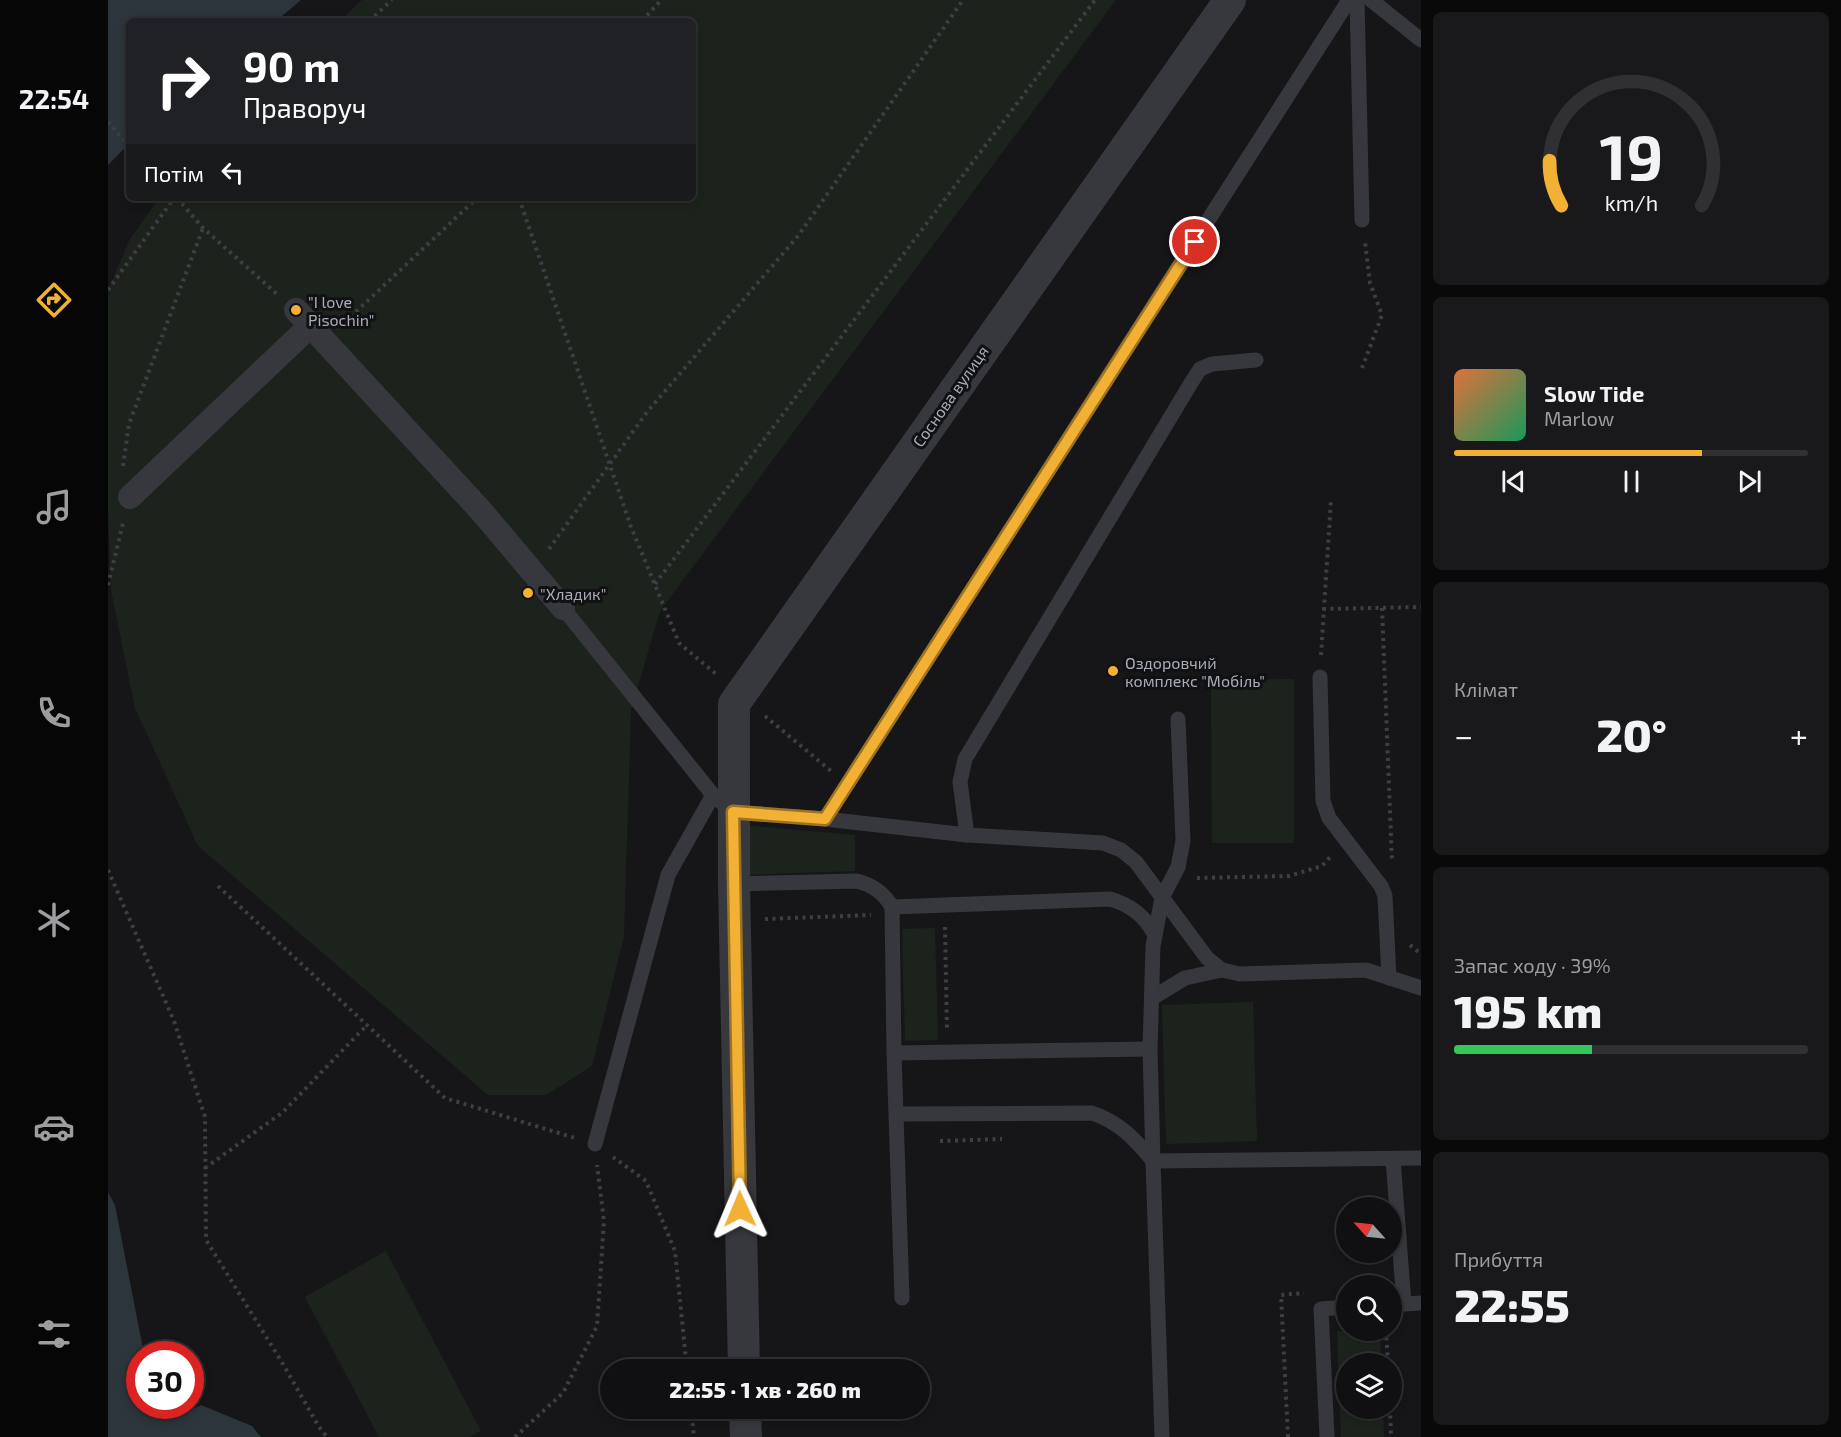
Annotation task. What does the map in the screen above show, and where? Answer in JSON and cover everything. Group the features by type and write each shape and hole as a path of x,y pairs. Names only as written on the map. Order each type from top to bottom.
{"street":[{"name":"Соснова вулиця","path":"744,1359 734,884 723,804 734,704 1230,0"},
{"path":"130,497 310,326 482,512 563,608"},
{"path":"745,1419 746,1437"}],"lane":[{"path":"825,819 1349,0"},
{"path":"1357,0 1362,220"},
{"path":"1371,0 1421,40"},
{"path":"967,835 960,782 965,759 1185,393 1200,369 1206,366 1256,360"},
{"path":"563,608 723,804 825,819 967,835 1103,843 1112,846 1136,862 1207,958 1222,970"},
{"path":"1320,677 1323,801 1329,818 1374,874 1385,896 1389,978"},
{"path":"1162,1437 1150,1049 1155,936 1162,898 1178,867 1183,841 1178,719"},
{"path":"595,1144 668,875 723,804"},
{"path":"734,884 857,882 873,887 888,899 892,911 902,1298"},
{"path":"892,911 945,904 1110,898 1134,909 1146,921 1155,936"},
{"path":"1152,998 1185,978 1222,970 1240,974 1366,970 1421,988"},
{"path":"894,1053 1150,1049"},
{"path":"897,1113 1092,1113 1128,1132 1153,1161 1421,1158"},
{"path":"1393,1159 1397,1275"},
{"path":"1402,1304 1421,1303"},
{"path":"1327,1437 1321,1309 1336,1308"}],"path":[{"path":"372,18 392,0"},
{"path":"645,18 661,0"},
{"path":"532,571 647,412 798,236 963,0"},
{"path":"654,584 1095,0"},
{"path":"108,122 126,143"},
{"path":"108,290 173,201"},
{"path":"178,201 203,228 310,326 473,201"},
{"path":"520,201 631,527 679,643 847,785"},
{"path":"1362,220 1370,283 1382,315 1362,368"},
{"path":"108,585 130,497 123,468 129,424 203,228"},
{"path":"1320,677 1331,500"},
{"path":"1323,609 1421,607"},
{"path":"1382,608 1392,865"},
{"path":"1172,878 1289,876 1322,866 1347,841"},
{"path":"108,870 174,1021 205,1117 206,1240 327,1437"},
{"path":"218,886 445,1098 595,1144 646,1181 675,1251 686,1359"},
{"path":"945,904 948,1052"},
{"path":"765,930 765,918 892,911"},
{"path":"1408,942 1421,954"},
{"path":"205,1168 283,1112 367,1025"},
{"path":"515,1437 563,1393 597,1326 604,1221 595,1144"},
{"path":"1288,1437 1281,1295 1314,1293"},
{"path":"692,1419 694,1437"},
{"path":"1390,1419 1391,1437"}],"shaded area":[{"path":"108,0 301,0 280,18 126,18 126,147 108,165"},
{"path":"362,0 1116,0 660,611 631,710 624,936 592,1066 546,1095 488,1095 198,846 135,708 111,590 108,508 108,290 129,241 157,201 696,201 696,18 343,18"},
{"path":"1294,679 1294,843 1212,843 1211,680"},
{"path":"742,825 855,835 855,871 744,875"},
{"path":"935,928 938,1040 905,1041 902,929"},
{"path":"1253,1002 1257,1141 1166,1144 1162,1005"},
{"path":"108,1192 115,1205 141,1341 126,1341 126,1419 204,1419 204,1406 252,1426 261,1437 108,1437"},
{"path":"386,1251 481,1431 469,1437 379,1437 305,1297"},
{"path":"1337,1341 1380,1341 1381,1353 1338,1353"},
{"path":"1340,1419 1383,1419 1384,1437 1341,1437"}],"place":[{"name":"\"I love Pisochin\"","path":"296,310"},
{"name":"\"Хладик\"","path":"528,593"},
{"name":"Оздоровчий комплекс \"Мобіль\"","path":"1113,671"}],"route":[{"path":"740,1209 733,812 825,819 1195,242"}]}
